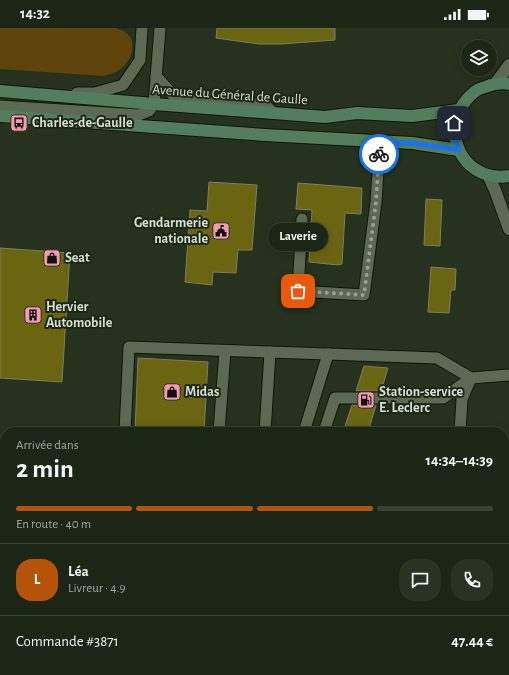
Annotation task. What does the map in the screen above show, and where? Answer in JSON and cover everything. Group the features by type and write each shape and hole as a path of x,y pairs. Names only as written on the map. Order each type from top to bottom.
{"main road":[{"path":"509,84 495,84 480,88 467,98 458,110 454,123 455,137 459,150 466,161 476,170 488,175 499,177 509,176"},
{"name":"Avenue du Général de Gaulle","path":"5,92 325,117 357,113 412,116 458,110"},
{"path":"0,116 412,143 459,150"}],"street":[{"path":"495,84 509,64"},
{"path":"488,175 509,229"}],"lane":[{"path":"5,92 95,93 123,85 140,60 142,28"},
{"path":"0,106 139,115 149,111 154,104 160,28"},
{"path":"156,76 173,95 264,104 274,113"},
{"path":"302,220 298,291 364,295 376,202 380,142"},
{"path":"125,427 129,348 437,358 471,378"},
{"path":"219,427 225,351"},
{"path":"265,427 270,352"},
{"path":"306,427 328,354"},
{"path":"326,427 336,398 443,398 471,378 509,376"},
{"path":"460,427 462,400 471,378"}],"shaded area":[{"path":"0,28 115,28 124,31 129,36 133,47 129,59 121,69 103,76 0,69"}],"building":[{"path":"217,28 335,28 335,40 259,44 216,38"},
{"name":"Gendarmerie nationale","path":"209,182 257,185 252,250 238,250 236,273 213,272 212,285 185,282 190,210 207,211"},
{"path":"298,183 362,188 361,214 345,213 342,264 338,265 309,262 312,210 296,209"},
{"path":"426,199 442,200 440,246 424,245"},
{"name":"Hervier Automobile","path":"0,248 70,253 62,382 0,378"},
{"path":"431,267 456,269 455,290 451,290 449,313 428,312"},
{"name":"Midas","path":"138,358 208,362 204,427 135,427"},
{"path":"364,366 388,368 381,391 356,391"},
{"path":"352,405 376,405 369,427 345,427"}],"way so far":[{"path":"298,291 364,295 376,202 379,154"}],"place":[{"name":"Charles-de-Gaulle","path":"19,123"},
{"name":"Gendarmerie nationale","path":"221,231"},
{"name":"Seat","path":"52,258"},
{"name":"Laverie","path":"298,291"},
{"name":"Hervier Automobile","path":"33,315"},
{"name":"Midas","path":"172,392"},
{"name":"Station-service E. Leclerc","path":"366,400"}],"route":[{"path":"379,154 380,142 412,143 459,150 455,137 454,123"}]}
